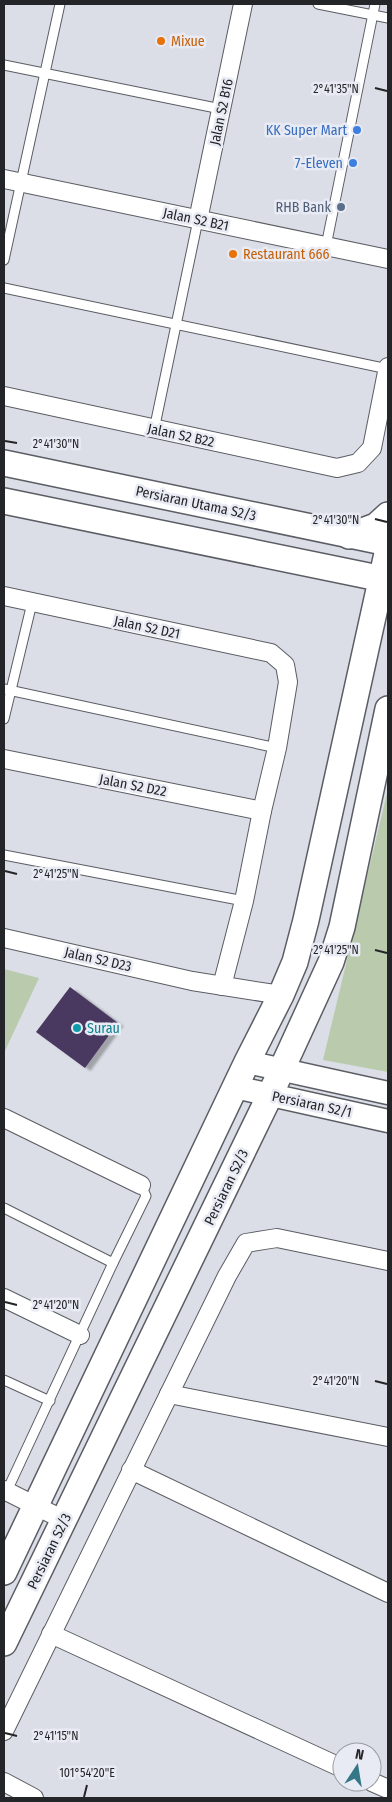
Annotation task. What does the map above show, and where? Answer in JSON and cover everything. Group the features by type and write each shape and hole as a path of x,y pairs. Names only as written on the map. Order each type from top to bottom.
{"main road":[{"name":"Persiaran Utama S2/3","path":"4,463 388,543"},
{"path":"4,501 385,579"},
{"path":"348,536 376,526 388,515"},
{"path":"4,1572 247,1062 281,995 294,962 315,884 350,716 385,579 388,549"},
{"name":"Persiaran S2/3","path":"4,1643 270,1095 331,962 342,927 388,709"}],"street":[{"name":"Jalan S2 B16","path":"198,220 241,4"},
{"name":"Jalan S2 B21","path":"12,181 388,259"},
{"name":"Jalan S2 B22","path":"4,396 154,430 337,468 358,463 372,448 388,368"},
{"name":"Jalan S2 D21","path":"4,596 271,654 285,665 288,682 277,748"},
{"path":"222,986 244,900 277,748"},
{"name":"Jalan S2 D22","path":"4,759 262,811"},
{"name":"Jalan S2 D23","path":"4,938 192,981 281,995"},
{"name":"Persiaran S2/1","path":"247,1062 388,1093"},
{"name":"Persiaran S2/1","path":"235,1087 388,1120"},
{"path":"4,1118 141,1184"},
{"path":"4,1731 226,1276 246,1243 277,1238 388,1261"},
{"path":"4,1298 80,1335"},
{"path":"169,1394 388,1437"},
{"path":"131,1470 388,1593"},
{"path":"5,1493 64,1520"},
{"path":"52,1634 332,1763"},
{"path":"4,1782 34,1798"}],"lane":[{"path":"4,260 12,181 45,74 60,4"},
{"path":"318,4 388,18"},
{"path":"326,246 375,4"},
{"path":"4,65 221,110"},
{"path":"154,430 198,220"},
{"path":"4,288 388,368"},
{"path":"4,719 7,690 32,603"},
{"path":"7,690 277,748"},
{"path":"4,856 244,900"},
{"path":"5,1493 50,1401 112,1263 146,1196 141,1184"},
{"path":"4,1208 112,1263"},
{"path":"4,1380 50,1401"}],"green space":[{"path":"388,789 388,1072 323,1060"},
{"path":"4,969 39,978 4,1053"}],"building":[{"name":"Surau","path":"70,987 118,1023 85,1068 36,1032"}],"place":[{"name":"Mixue","path":"161,41"},
{"name":"KK Super Mart","path":"357,130"},
{"name":"7-Eleven","path":"353,163"},
{"name":"RHB Bank","path":"341,207"},
{"name":"Restaurant 666","path":"233,254"},
{"name":"Surau","path":"77,1028"}]}
